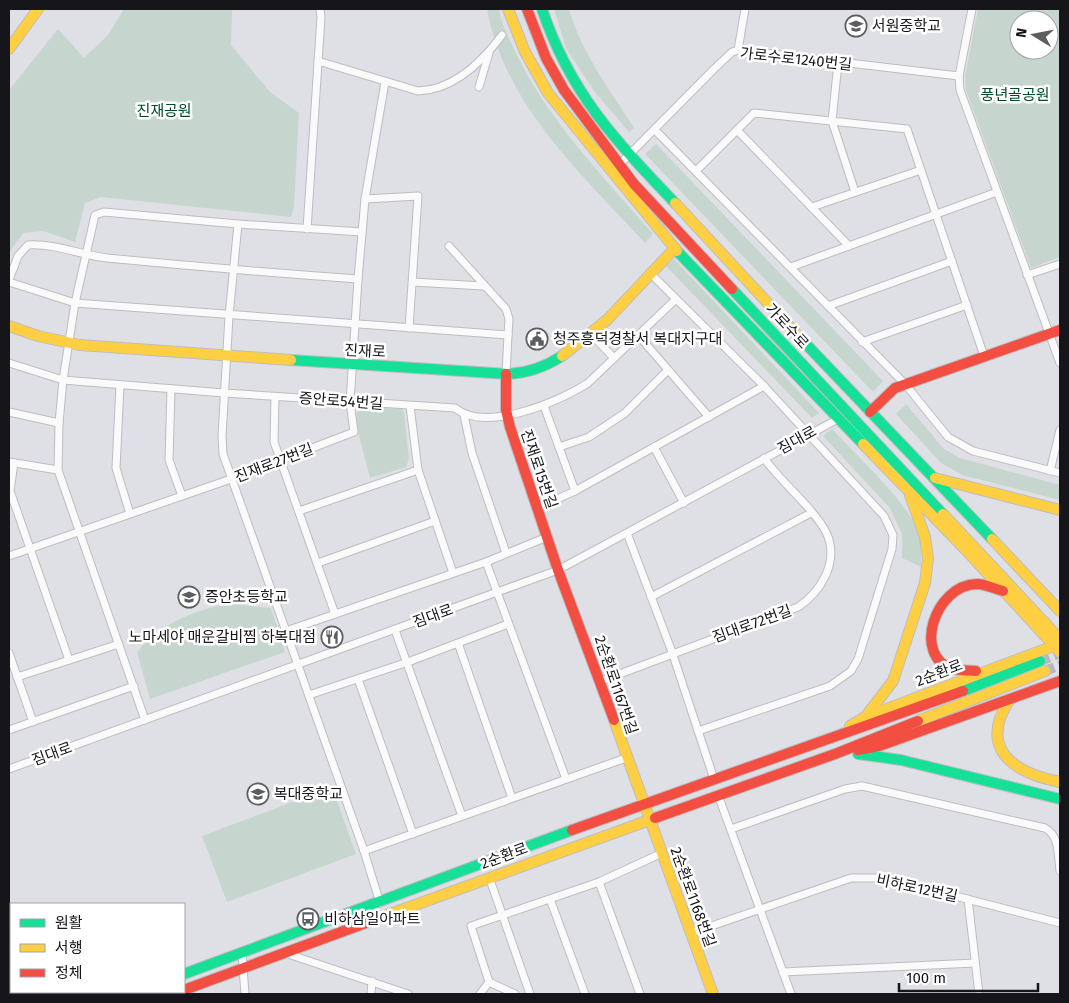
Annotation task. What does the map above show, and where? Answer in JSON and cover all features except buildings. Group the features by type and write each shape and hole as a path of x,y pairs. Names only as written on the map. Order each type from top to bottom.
{"main road":[{"path":"9,49 38,9"},
{"path":"508,9 515,32 531,67 572,125 644,209"},
{"name":"가로수로","path":"527,9 546,58 564,90 634,184 1034,611 1059,645"},
{"name":"가로수로","path":"542,9 557,52 571,78 602,123 630,156 1060,611"},
{"path":"572,125 620,165"},
{"path":"634,184 644,209"},
{"name":"가로수로","path":"644,209 675,248 1006,593 1059,645"},
{"name":"진재로","path":"9,326 69,343 227,357 506,374 529,372 544,368 560,359 591,334 675,248"},
{"path":"870,412 895,388 1060,330"},
{"name":"진재로15번길","path":"506,374 507,417 558,570"},
{"path":"933,478 1060,510"},
{"path":"865,717 893,681 925,584 928,558 925,537 908,490"},
{"name":"2순환로1167번길","path":"558,570 601,681 645,811"},
{"path":"1002,665 970,672 950,669 942,662 934,650 930,632 936,608 952,592 968,586 980,586 996,588 1006,593"},
{"path":"1034,611 1042,613 1047,610 1048,598 1060,605"},
{"name":"2순환로","path":"831,737 865,717 1059,645"},
{"name":"2순환로","path":"185,990 489,877 645,811 714,779 931,703 1040,660"},
{"name":"2순환로","path":"185,974 380,903 645,811 718,795 835,754 1044,671"},
{"name":"2순환로","path":"835,754 879,746 1060,681"},
{"path":"1010,699 1004,707 998,724 998,745 1003,756 1022,772 1060,782"},
{"path":"835,754 889,757 1060,798"},
{"name":"2순환로1168번길","path":"645,811 713,994"}],"street":[{"path":"307,229 320,9"},
{"path":"738,50 745,9"},
{"path":"972,9 960,76 960,90 1060,363"},
{"path":"318,61 418,91 432,90 449,84 489,52 502,36"},
{"name":"가로수로1240번길","path":"620,165 732,52 738,50 960,76"},
{"path":"479,87 489,52"},
{"path":"838,63 832,121 855,192"},
{"name":"진재로27번길","path":"9,556 231,479 354,432 350,402 362,232 365,199 385,82"},
{"path":"697,170 754,113 906,129 984,356"},
{"path":"655,130 697,170 862,342 905,384 948,437 959,445 973,451 1060,474"},
{"path":"737,130 849,246"},
{"path":"812,208 921,170"},
{"path":"790,267 997,192"},
{"path":"365,199 418,196 410,328"},
{"path":"146,720 58,470 59,423 63,380 75,303 95,215 104,212 238,224 362,232"},
{"path":"238,224 224,394 224,454 231,479 364,851 380,903"},
{"path":"358,279 233,271 86,256 41,244 28,245 18,256 9,281 75,303 229,316 508,335"},
{"path":"449,246 506,310 509,319 506,374"},
{"path":"828,306 952,261"},
{"path":"1027,275 1060,264"},
{"path":"650,273 764,386 809,434 884,516 893,535 892,549 858,659 852,671 830,686 698,732"},
{"path":"412,282 483,286"},
{"name":"증안로54번길","path":"9,363 63,380 224,394 455,408 464,415 507,417 544,406 572,394 588,383 676,299"},
{"path":"862,342 967,306"},
{"path":"591,334 614,358"},
{"path":"638,335 708,417"},
{"path":"559,447 589,438 625,413 668,370"},
{"path":"120,384 116,468 130,514"},
{"path":"537,508 575,491 764,386"},
{"path":"171,389 169,460 182,496"},
{"path":"275,397 274,442 335,614"},
{"path":"410,406 418,470 452,573"},
{"path":"544,406 575,491"},
{"path":"9,412 59,423"},
{"path":"464,415 472,453 506,553"},
{"name":"짐대로","path":"9,770 558,570 838,419"},
{"path":"1050,471 1060,430"},
{"path":"654,447 684,503"},
{"name":"짐대로72번길","path":"601,681 672,652 798,607 812,598 820,588 827,572 830,550 826,532 777,476 764,458"},
{"path":"58,470 11,462 10,491 29,550 69,660"},
{"path":"298,512 418,470"},
{"path":"651,597 811,513"},
{"path":"318,563 435,521"},
{"path":"627,533 672,652 714,779"},
{"path":"286,631 486,562 547,537"},
{"path":"486,562 566,779"},
{"path":"309,694 408,662 508,624"},
{"path":"395,630 462,816"},
{"path":"17,677 119,644"},
{"path":"458,644 512,798"},
{"path":"9,652 33,722"},
{"path":"358,679 414,834"},
{"path":"9,730 134,686"},
{"path":"364,851 626,758"},
{"path":"731,829 845,789 862,786 1045,828 1052,832 1057,842 1060,871"},
{"path":"718,795 791,994"},
{"path":"515,994 489,982 471,926 599,882 662,853"},
{"path":"489,877 530,994"},
{"name":"비하로12번길","path":"691,933 851,878 885,878 1060,923"},
{"path":"599,882 640,994"},
{"path":"550,899 585,994"},
{"path":"968,900 979,994"},
{"path":"285,952 408,994"},
{"path":"242,953 245,994"},
{"path":"783,972 976,963"},
{"path":"371,994 372,981"},
{"path":"480,994 489,982"}],"green space":[{"name":"진재공원","path":"124,9 232,9 231,45 270,92 299,113 294,207 291,217 101,197 85,203 75,242 43,231 23,233 9,253 9,90 58,29 84,58 108,35"},
{"path":"487,9 499,9 515,51 543,101 596,169 653,234 645,243 572,164 528,107 510,76 496,44"},
{"path":"554,9 569,9 574,25 589,56 634,128 629,132 594,91 566,48"},
{"name":"풍년골공원","path":"978,9 1060,9 1060,257 1031,268 966,90 965,76"},
{"path":"656,144 883,381 873,392 645,154"},
{"path":"674,259 819,413 812,418 666,266"},
{"path":"906,404 944,449 960,458 1060,485 1060,500 962,475 941,463 896,414"},
{"path":"362,407 402,409 409,459 406,467 370,478 359,435 356,414"},
{"path":"832,429 891,491 911,518 920,538 921,567 902,558 902,534 890,508 823,436"},
{"path":"228,604 271,608 285,652 150,699 137,652 155,634 178,620 202,610"},
{"path":"332,787 356,854 227,902 202,836"}],"tunnel":[{"path":"1040,661 1060,653"},
{"path":"1045,671 1060,665"}],"traffic: fast":[{"path":"542,9 553,39 566,66 596,114 633,158 675,203"},
{"path":"677,251 863,444"},
{"path":"732,289 943,514"},
{"path":"803,341 992,539"},
{"path":"291,360 508,374 536,369 562,356"},
{"path":"963,691 1040,661"},
{"path":"858,754 901,760 1060,799"},
{"path":"185,974 572,830"}],"traffic: slow":[{"path":"9,49 38,9"},
{"path":"508,9 525,52 548,93 677,251"},
{"path":"675,203 803,341"},
{"path":"562,356 607,320 675,248"},
{"path":"9,326 38,336 80,345 291,360"},
{"path":"863,444 965,549 1060,652"},
{"path":"935,478 1060,510"},
{"path":"866,716 893,681 925,583 928,558 925,537 910,495"},
{"path":"943,514 1060,639"},
{"path":"992,539 1060,611"},
{"path":"850,726 865,717 1059,644"},
{"path":"918,721 1045,671"},
{"path":"1010,699 1001,717 997,732 999,745 1005,756 1015,765 1028,772 1060,782"},
{"path":"614,720 713,994"},
{"path":"382,917 655,818"}],"traffic: jam":[{"path":"527,9 546,58 564,90 634,184 732,289"},
{"path":"870,412 895,388 1060,330"},
{"path":"506,374 506,410 510,427 558,570 614,720"},
{"path":"976,671 953,669 940,662 933,651 931,637 934,622 940,608 949,596 962,587 980,584 1003,591"},
{"path":"858,750 879,746 1060,681"},
{"path":"572,830 963,691"},
{"path":"655,818 835,754 918,721"},
{"path":"185,990 382,917"}],"place":[{"name":"서원중학교","path":"856,26"},
{"name":"청주흥덕경찰서 복대지구대","path":"537,339"},
{"name":"증안초등학교","path":"189,597"},
{"name":"노마세야 매운갈비찜 하복대점","path":"332,637"},
{"name":"복대중학교","path":"258,794"},
{"name":"비하삼일아파트","path":"308,919"}]}
